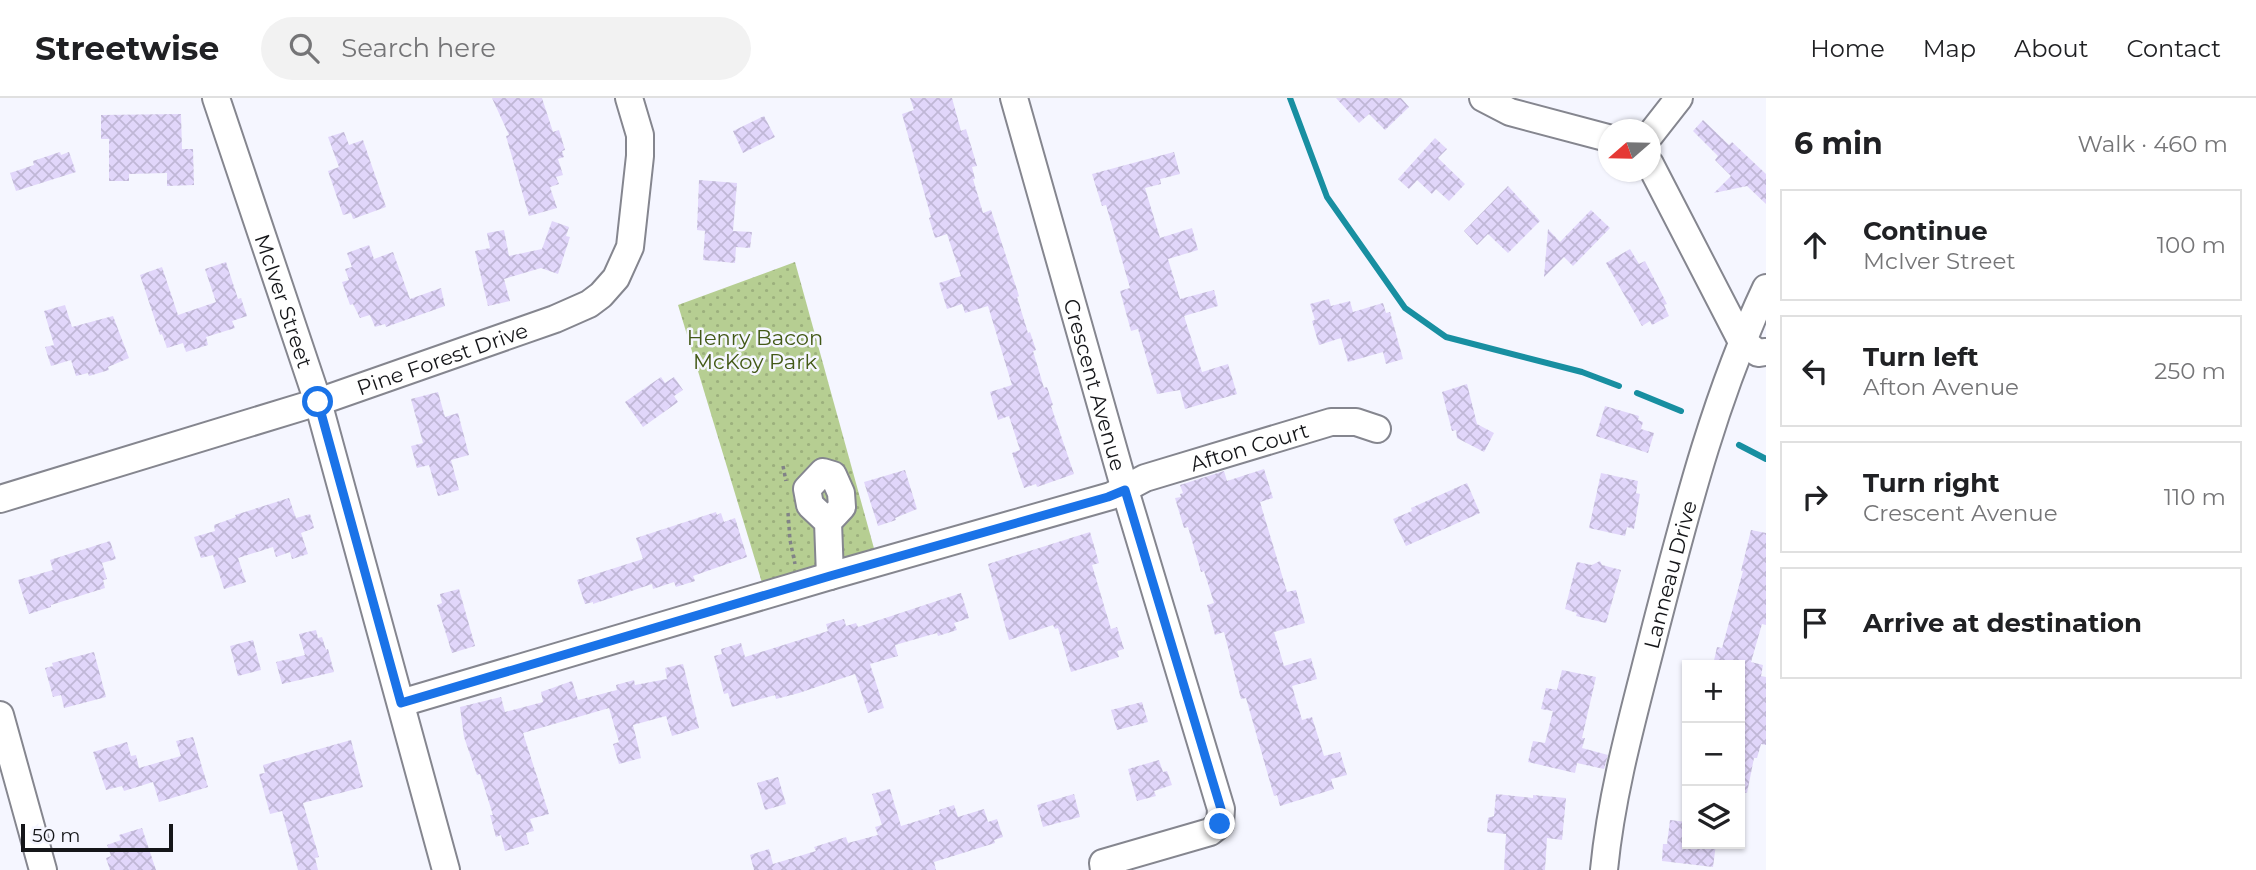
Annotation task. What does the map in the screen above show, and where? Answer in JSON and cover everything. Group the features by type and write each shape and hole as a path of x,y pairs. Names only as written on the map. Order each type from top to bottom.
{"street":[{"name":"McIver Street","path":"216,98 318,402 446,870"},
{"name":"Pine Forest Drive","path":"0,499 318,402 555,319 589,304 616,278 630,247 640,135 629,98"},
{"name":"Crescent Avenue","path":"1014,98 1125,490 1221,809 1220,824 1210,832 1096,868"},
{"path":"1483,98 1510,112 1598,135"},
{"path":"1661,121 1679,98"},
{"path":"1659,182 1741,341 1758,353 1766,352"},
{"name":"Lanneau Drive","path":"1604,870 1613,804 1628,737 1682,525 1741,341 1766,288"},
{"name":"Afton Court","path":"401,703 1108,497 1144,478 1331,422 1356,422 1377,429"},
{"path":"828,522 830,576"},
{"path":"0,715 43,870"}],"path":[{"path":"790,540 798,575"}],"green space":[{"name":"Henry Bacon McKoy Park","path":"795,262 875,552 763,586 678,305"}],"building":[{"path":"492,98 542,98 553,132 559,130 565,150 562,151 564,157 558,159 563,175 556,177 559,184 550,187 557,208 529,216 506,136 509,135"},
{"path":"910,98 952,98 961,131 966,129 977,166 972,167 973,179 983,213 991,210 1028,333 1030,332 1036,350 1033,351 1044,388 1047,387 1074,474 1037,487 1036,484 1024,488 1012,453 1020,450 1009,416 998,420 990,392 1012,385 988,306 965,313 962,304 947,309 939,283 961,276 947,234 935,238 929,218 931,217 902,114 914,110"},
{"path":"1336,98 1401,98 1409,107 1385,130 1369,114 1359,123"},
{"path":"181,114 182,149 193,149 194,185 167,186 167,173 129,174 129,181 109,181 109,139 101,139 101,115"},
{"path":"764,116 775,137 743,153 733,131"},
{"path":"1703,120 1729,145 1732,142 1766,174 1766,204 1747,186 1714,193 1731,176 1715,160 1718,156 1693,131"},
{"path":"344,132 349,145 363,140 386,207 353,219 351,213 343,215 328,171 339,167 328,137"},
{"path":"1435,138 1447,149 1438,158 1465,184 1449,201 1436,189 1432,194 1417,180 1409,189 1398,179"},
{"path":"60,152 61,155 69,152 76,172 16,191 10,173 34,165 33,161"},
{"path":"1174,152 1180,174 1160,179 1161,184 1145,188 1160,238 1192,228 1198,250 1168,259 1180,299 1214,290 1218,306 1184,316 1202,372 1228,364 1237,394 1185,409 1180,390 1157,394 1138,329 1131,331 1120,291 1130,288 1106,205 1102,206 1092,174"},
{"path":"699,180 737,183 733,231 752,232 750,248 736,247 735,263 703,260 705,231 697,230"},
{"path":"1508,186 1540,221 1508,253 1488,234 1477,245 1464,231"},
{"path":"1591,210 1610,228 1573,266 1564,257 1544,277 1548,229 1560,242"},
{"path":"552,221 569,227 566,236 570,237 558,274 541,268 504,279 510,301 488,306 475,251 490,248 487,233 504,230 509,256 542,249"},
{"path":"369,245 374,259 393,252 410,299 441,288 445,306 386,327 385,324 375,327 370,315 360,318 353,304 350,305 342,282 349,280 345,269 352,267 347,253"},
{"path":"1630,249 1639,264 1645,261 1667,304 1664,305 1669,316 1652,325 1650,321 1642,326 1606,263"},
{"path":"226,262 238,299 241,298 247,316 232,321 235,328 206,337 208,345 186,352 183,343 167,348 140,275 162,267 178,315 216,302 205,269"},
{"path":"1329,299 1331,306 1350,301 1353,312 1383,303 1386,313 1390,312 1403,359 1386,364 1383,352 1348,362 1341,338 1319,345 1310,304"},
{"path":"65,305 72,327 113,316 129,358 108,367 109,370 89,376 88,373 76,376 71,360 51,366 45,347 54,345 44,311"},
{"path":"661,377 665,383 674,377 683,390 674,396 678,402 643,427 625,402"},
{"path":"1467,384 1477,424 1494,433 1484,452 1457,438 1456,430 1452,431 1442,392"},
{"path":"438,392 445,417 458,413 469,455 451,460 459,490 438,496 429,465 417,468 411,446 423,443 411,399"},
{"path":"1605,406 1639,416 1638,420 1643,422 1641,429 1654,433 1648,453 1596,436"},
{"path":"1264,469 1273,498 1260,502 1287,592 1296,590 1305,623 1274,632 1284,666 1311,658 1317,679 1292,686 1302,720 1312,717 1324,756 1340,752 1347,775 1331,779 1334,789 1280,806 1277,795 1274,796 1246,698 1241,699 1224,632 1215,635 1207,605 1214,603 1175,498 1181,497 1180,494 1183,493 1180,485 1224,471 1227,481"},
{"path":"905,470 917,509 878,526 864,482"},
{"path":"1601,473 1638,481 1636,493 1640,494 1634,529 1627,527 1625,536 1589,528"},
{"path":"1467,483 1480,513 1406,546 1393,519"},
{"path":"289,498 296,518 310,514 314,528 301,533 308,554 292,559 290,552 276,557 273,547 238,558 246,582 224,589 213,555 201,558 194,537 215,531 214,525 236,517 235,515"},
{"path":"716,512 717,515 721,513 724,522 735,518 747,557 693,576 695,581 676,587 674,582 653,589 652,584 593,604 585,604 577,580 643,559 636,538"},
{"path":"1751,530 1766,533 1766,625 1762,624 1751,662 1763,665 1761,676 1766,677 1766,745 1761,744 1757,758 1754,758 1747,793 1745,660 1714,660 1717,647 1722,648"},
{"path":"1090,532 1099,563 1092,565 1111,629 1117,627 1124,649 1117,651 1119,657 1071,672 1058,628 1055,629 1053,625 1009,640 988,564"},
{"path":"110,541 116,559 102,563 107,579 103,580 105,588 29,614 18,580 53,570 50,560"},
{"path":"1600,561 1602,565 1621,570 1606,623 1576,616 1577,613 1565,609 1577,562 1592,565"},
{"path":"459,589 475,646 452,653 437,605 442,603 440,594"},
{"path":"961,593 969,618 954,623 957,630 895,645 898,656 870,664 884,708 868,713 855,674 799,693 776,699 775,695 732,707 728,693 724,694 714,656 722,654 721,649 741,643 745,657 828,631 826,624 844,619 846,626 856,623 858,627"},
{"path":"316,630 318,638 322,637 326,650 328,649 334,672 282,684 276,662 305,655 299,634"},
{"path":"253,640 261,670 238,676 230,646"},
{"path":"94,652 106,697 64,708 61,695 53,697 45,668 53,666 52,663"},
{"path":"683,664 699,728 672,736 666,716 633,725 641,758 619,764 613,744 619,742 609,708 523,733 549,814 530,819 534,831 526,833 529,844 505,851 501,835 496,837 490,815 493,815 480,774 477,775 464,737 460,707 501,697 505,712 543,702 541,692 572,681 578,700 617,690 616,685 634,680 635,685 667,679 665,668"},
{"path":"1562,670 1596,677 1582,748 1608,755 1604,769 1577,763 1575,773 1528,762 1533,741 1545,743 1553,711 1541,709 1546,688 1557,690"},
{"path":"1142,702 1148,722 1117,730 1111,710"},
{"path":"193,737 208,787 159,802 153,782 124,791 122,786 106,790 93,752 127,742 131,756 136,755 139,768 181,756 176,741"},
{"path":"351,740 363,787 303,803 319,857 315,858 318,870 298,870 282,811 270,814 259,774 265,773 263,765"},
{"path":"1159,760 1172,785 1154,791 1156,796 1137,801 1128,769"},
{"path":"778,777 786,804 765,810 757,783"},
{"path":"890,789 901,826 940,814 939,810 954,805 958,817 984,809 988,822 997,819 1003,837 994,840 995,843 934,862 936,870 754,870 750,855 769,849 773,864 816,851 814,847 846,837 848,843 878,835 875,827 882,825 872,794"},
{"path":"1074,794 1080,817 1043,827 1037,805"},
{"path":"1496,794 1566,798 1562,840 1547,838 1545,870 1504,870 1506,834 1487,832 1488,818 1494,816"},
{"path":"1670,820 1682,821 1682,849 1715,849 1713,867 1662,861 1663,844 1667,844"},
{"path":"142,828 156,870 110,870 106,858 111,856 107,845 121,840 119,835"}],"waterway":[{"path":"1290,98 1327,197 1405,308 1446,337 1582,372 1619,386"},
{"path":"1637,393 1681,411"},
{"path":"1739,445 1766,459"}],"route":[{"path":"318,402 401,703 1125,490 1221,809 1220,824"}]}
